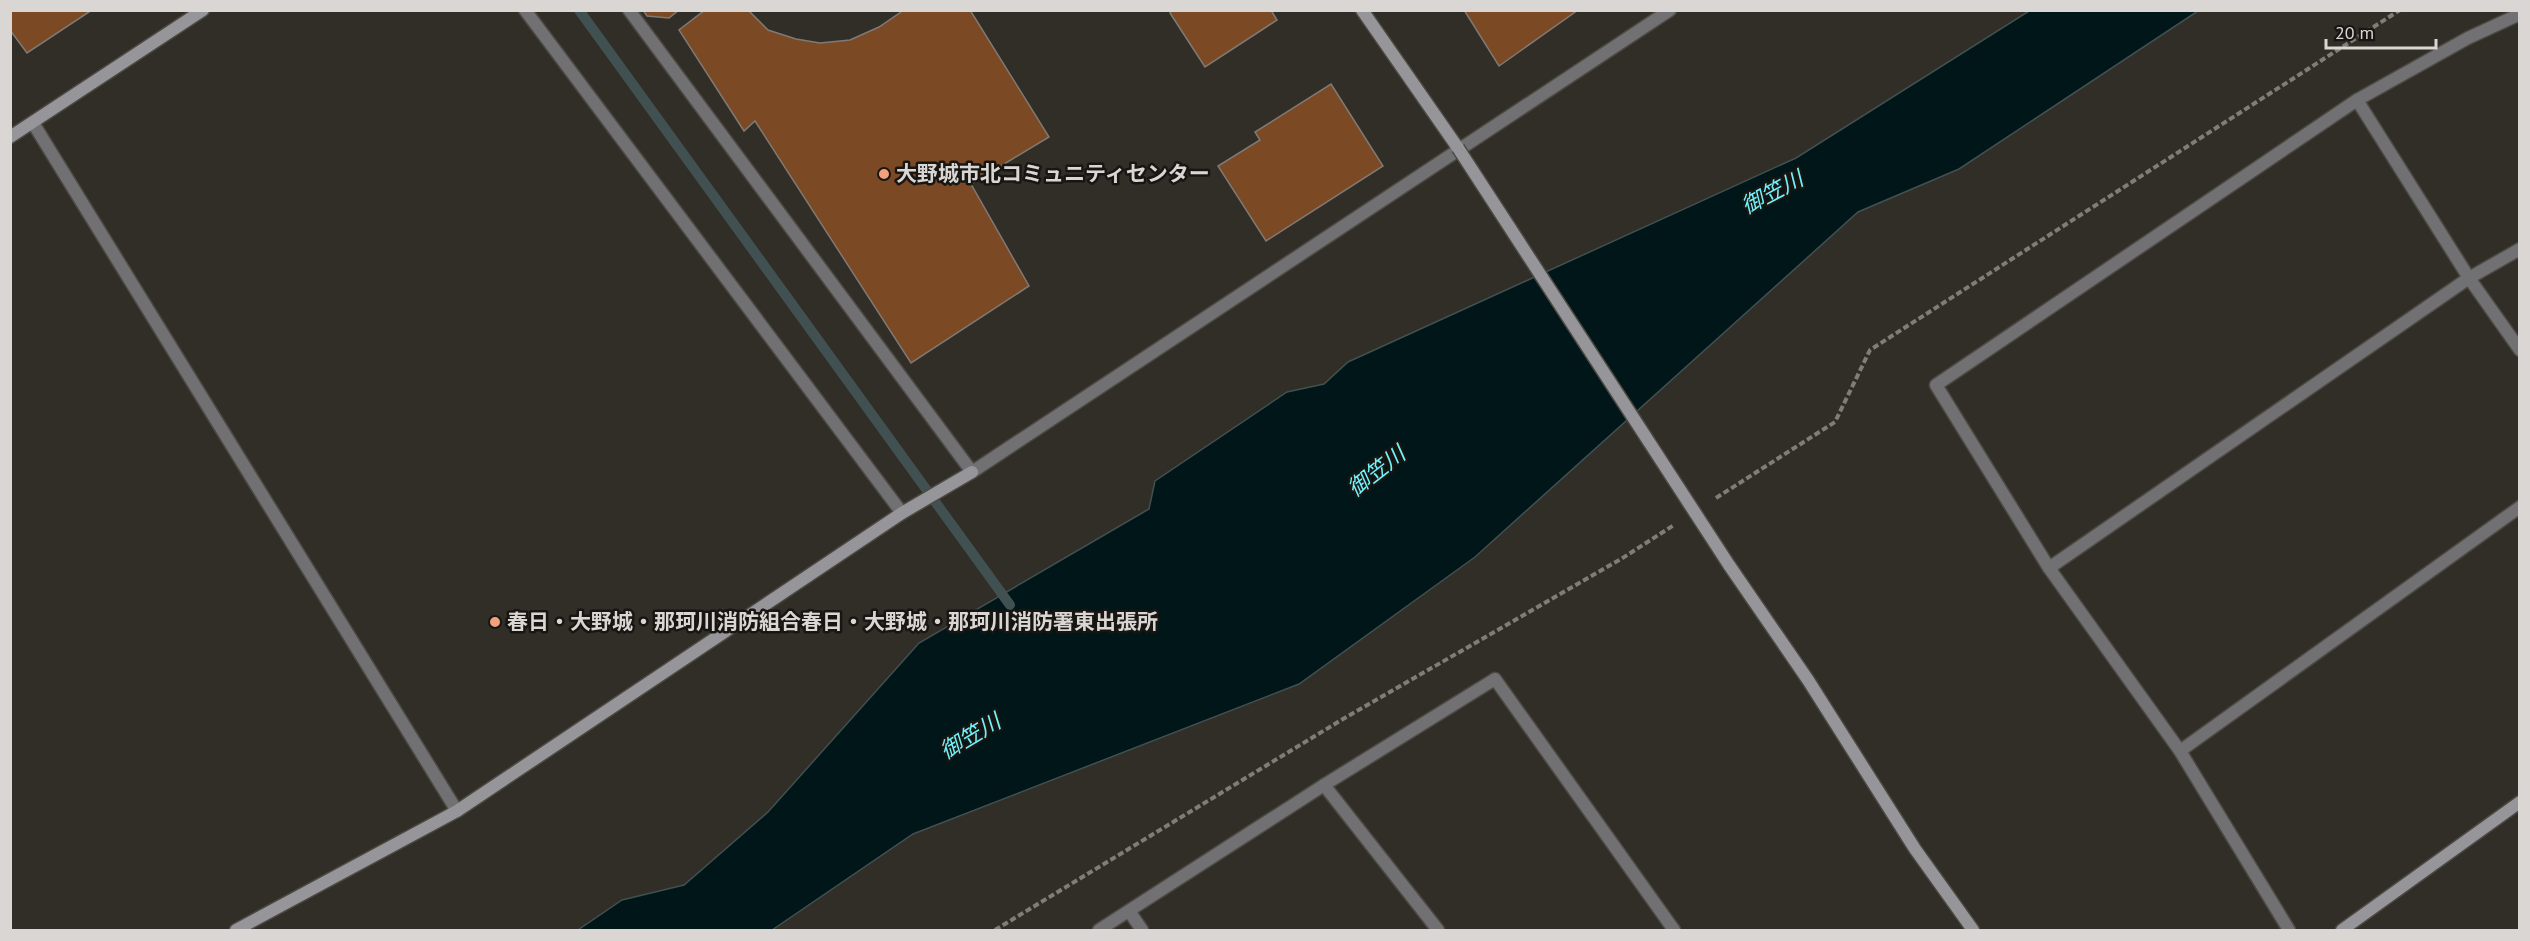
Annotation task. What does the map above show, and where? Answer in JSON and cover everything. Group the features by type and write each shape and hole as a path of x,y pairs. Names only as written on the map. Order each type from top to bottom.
{"street":[{"path":"10,137 203,10"},
{"path":"525,10 902,513"},
{"path":"629,10 972,472"},
{"path":"1362,10 1458,148 1729,565 1808,680 1915,849 1973,930"},
{"path":"236,930 457,811 902,513 972,472 1458,148 1670,10"},
{"path":"2289,930 2180,751 2049,568 1936,385 2357,100 2468,38 2520,14"},
{"path":"2357,100 2469,278 2520,350"},
{"path":"33,123 457,811"},
{"path":"2049,568 2469,278 2520,249"},
{"path":"2180,751 2520,507"},
{"path":"1099,930 1324,785 1495,679 1674,930"},
{"path":"1324,785 1438,930"},
{"path":"2342,930 2520,802"},
{"path":"1129,911 1142,930"}],"water":[{"name":"御笠川","path":"2029,11 2198,11 1959,169 1858,212 1475,557 1299,684 913,834 772,930 578,930 622,900 684,885 768,812 919,643 1149,509 1155,481 1287,392 1324,384 1348,362 1796,158"}],"building":[{"path":"10,10 92,10 27,53 10,30"},
{"path":"643,10 679,10 669,18 647,16"},
{"path":"705,10 748,10 768,30 796,39 820,43 850,40 879,27 904,10 970,10 1049,137 971,184 1029,286 911,363 755,121 744,131 679,30"},
{"path":"1173,10 1271,10 1277,20 1205,67 1170,13"},
{"path":"1464,10 1578,10 1499,66"},
{"path":"1331,84 1383,166 1266,241 1218,166 1260,140 1255,132"}],"waterway":[{"path":"579,10 1010,605"}],"place":[{"name":"大野城市北コミュニティセンター","path":"884,174"},
{"name":"春日・大野城・那珂川消防組合春日・大野城・那珂川消防署東出張所","path":"495,622"}]}
